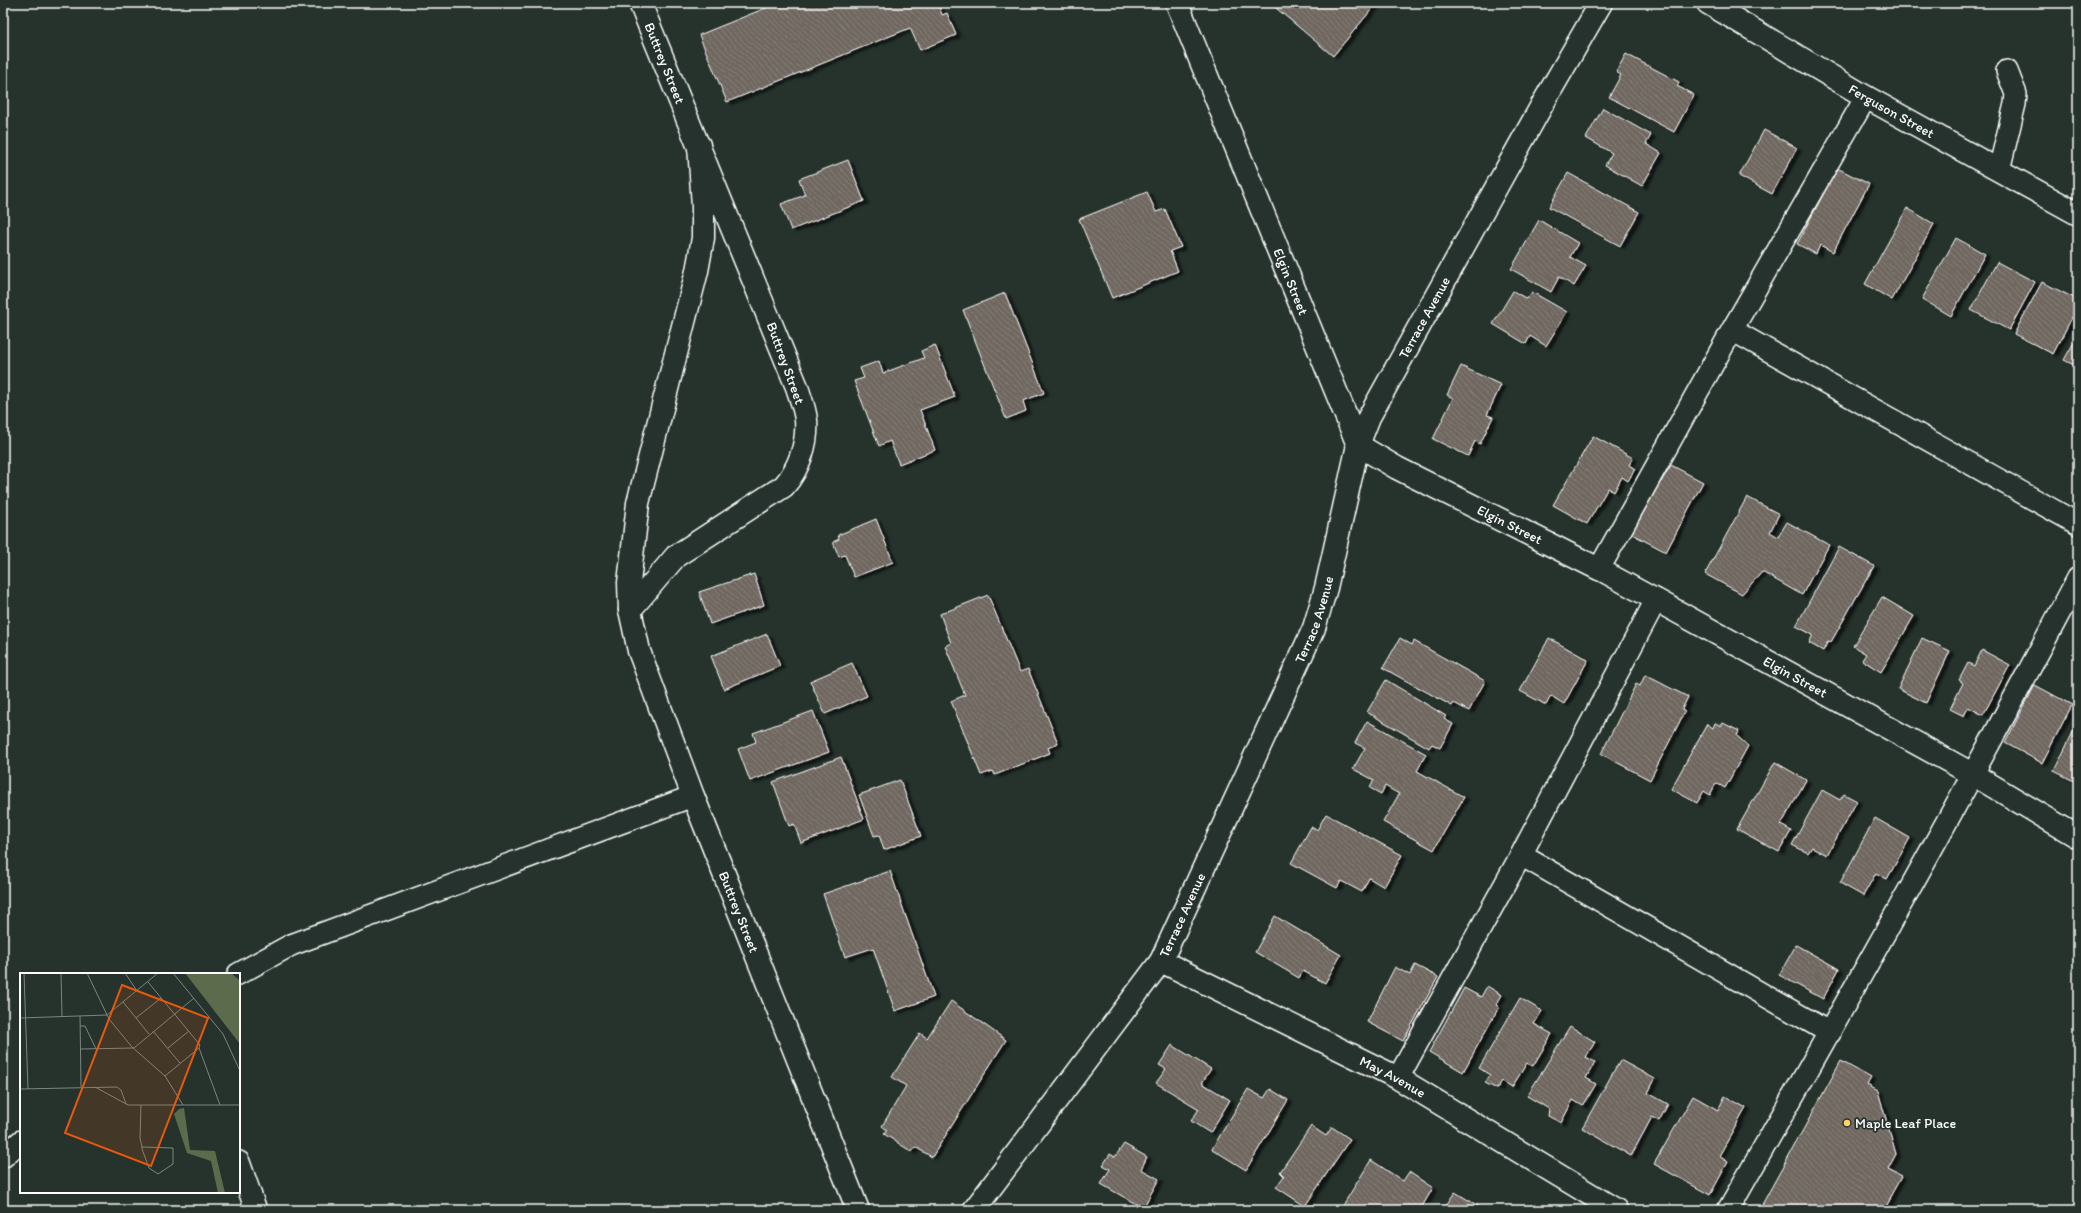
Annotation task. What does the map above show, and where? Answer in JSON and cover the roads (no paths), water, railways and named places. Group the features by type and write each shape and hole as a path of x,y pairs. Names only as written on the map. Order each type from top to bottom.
{"street":[{"name":"Buttrey Street","path":"630,610 676,556 784,486 792,476 804,443 806,420 797,387 640,3"},
{"name":"Elgin Street","path":"1177,3 1358,445 1397,468 1599,569"},
{"name":"Terrace Avenue","path":"974,1210 1160,961 1314,628 1326,588 1358,445 1369,417 1542,105 1601,3"},
{"name":"Ferguson Street","path":"1708,3 1866,97 1999,170 2075,207"},
{"name":"Buttrey Street","path":"699,146 703,207 702,238 697,271 638,503 629,583 630,610 639,651 693,796 858,1210"},
{"name":"Elgin Street","path":"1656,600 1974,775 2078,836"},
{"name":"May Avenue","path":"1160,961 1398,1078 1616,1210"}],"lane":[{"path":"1999,170 2015,104 2016,94 2007,71"},
{"path":"1599,569 1732,330 1866,97"},
{"path":"1732,330 2078,524"},
{"name":"Elgin Street","path":"1599,569 1656,600"},
{"path":"1728,1210 1830,1033 1974,775 2078,578"},
{"path":"1398,1078 1521,854 1656,600"},
{"path":"240,973 291,945 693,796"},
{"path":"1521,854 1830,1033"},
{"path":"3,1157 20,1142"},
{"path":"240,1165 256,1210"}],"place":[{"name":"Maple Leaf Place","path":"1847,1123"}]}
